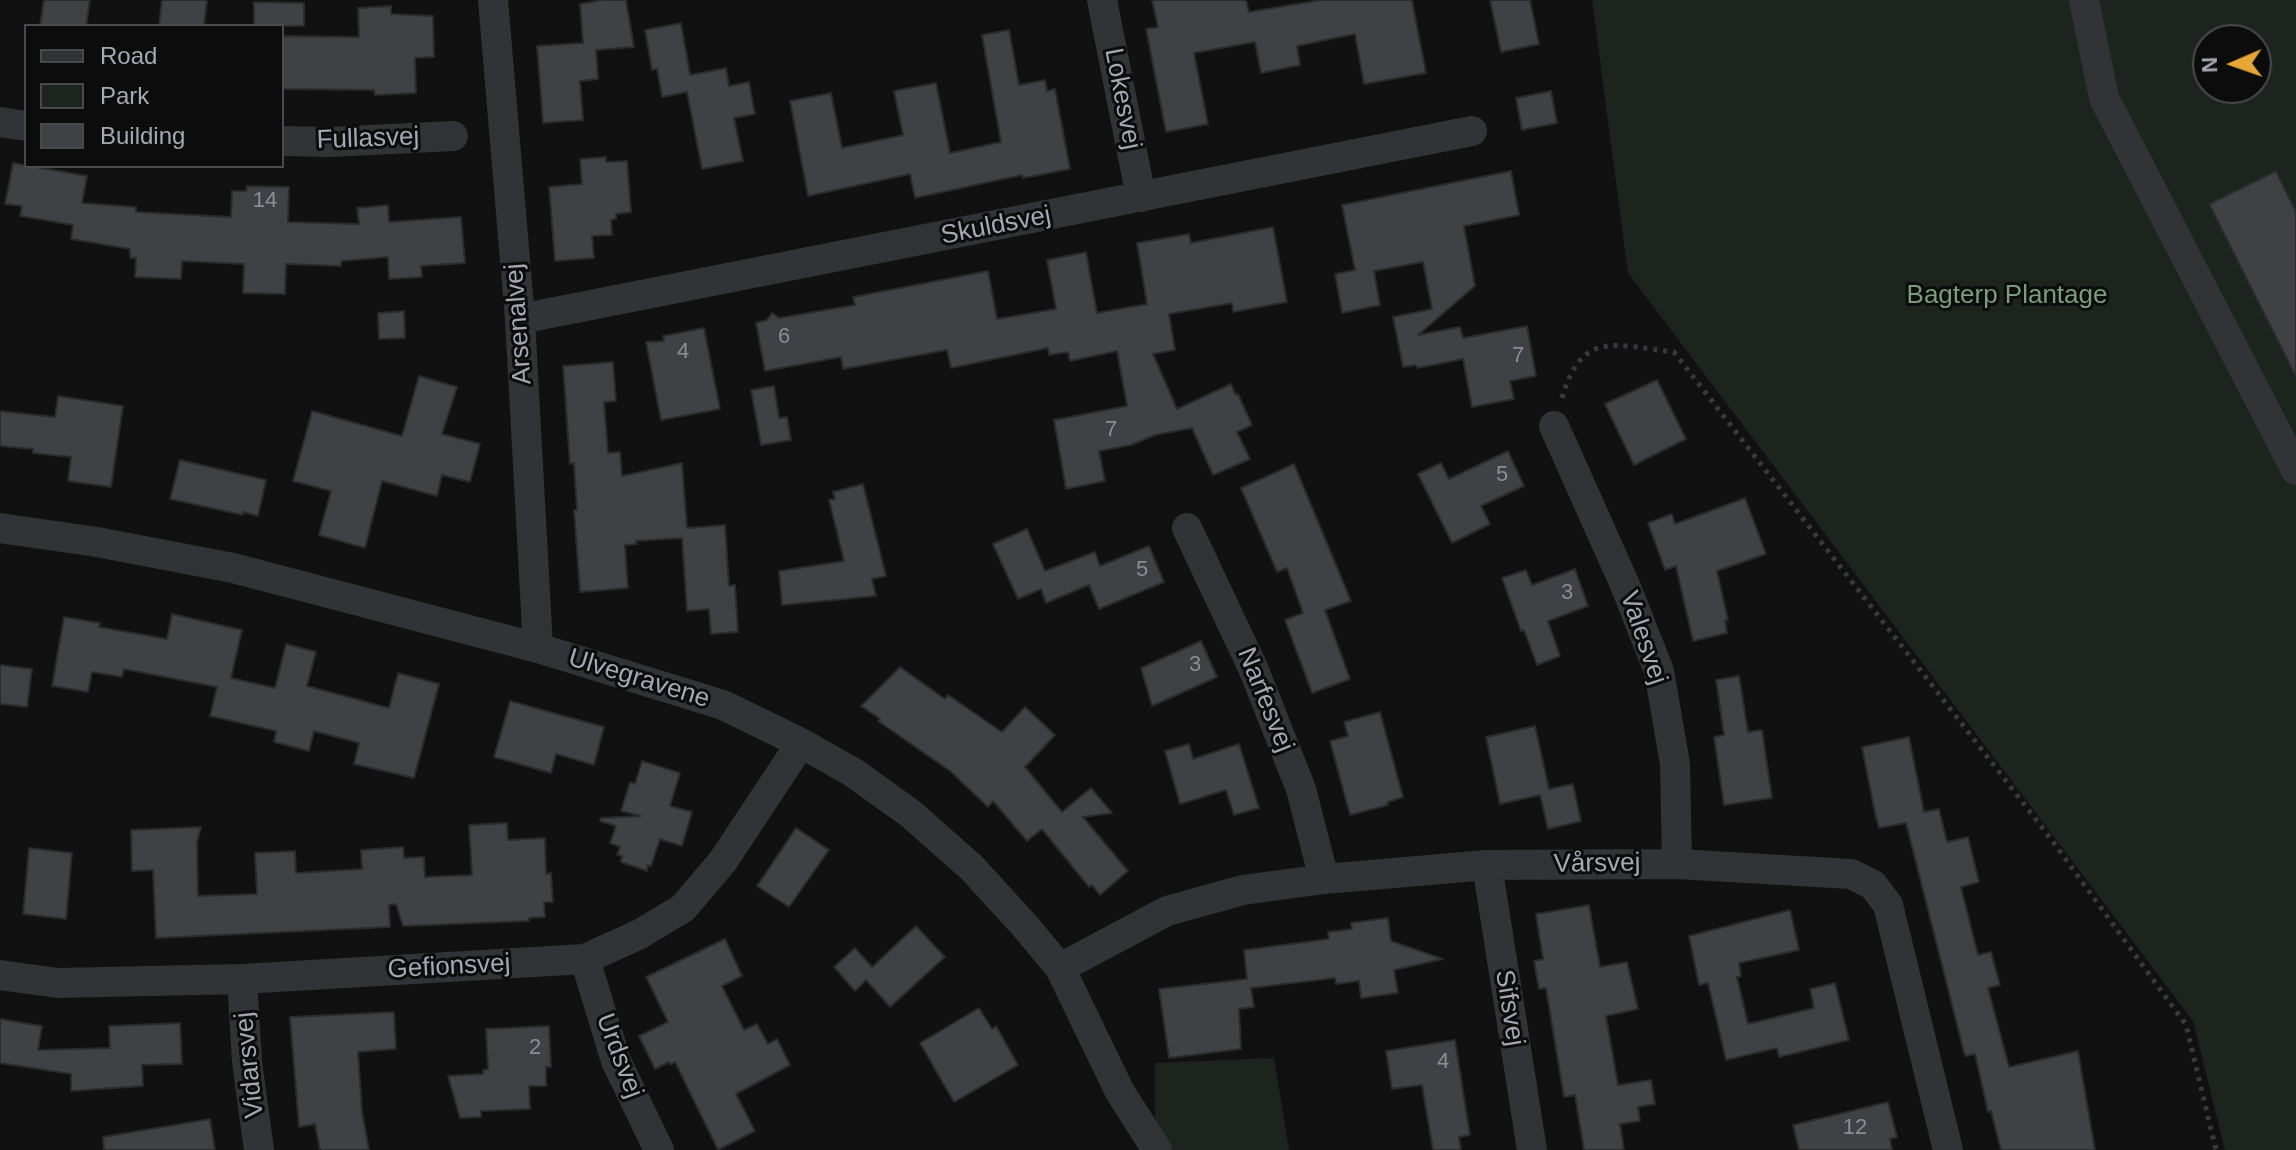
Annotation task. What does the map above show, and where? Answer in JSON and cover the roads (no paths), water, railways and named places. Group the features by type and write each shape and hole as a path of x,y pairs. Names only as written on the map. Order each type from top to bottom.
{"street":[{"name":"Arsenalvej","path":"493,0 520,319 538,648"},
{"name":"Lokesvej","path":"1102,0 1141,197"},
{"path":"2084,0 2104,98 2296,470"},
{"path":"0,122 24,126"},
{"name":"Skuldsvej","path":"520,319 1472,131"},
{"name":"Fullasvej","path":"284,141 453,136"},
{"name":"Valesvej","path":"1554,426 1625,585 1659,671 1675,764 1677,864"},
{"name":"Ulvegravene","path":"0,528 97,542 233,568 538,648 723,705 801,743 854,773 911,814 972,868 1060,968 1120,1092 1157,1150"},
{"name":"Narfesvej","path":"1187,528 1253,668 1301,789 1324,879"},
{"name":"Gefionsvej","path":"0,975 58,983 242,979 585,959 640,934 683,908 723,861 801,743"},
{"name":"Vårsvej","path":"1060,968 1167,911 1243,890 1324,879 1487,865 1677,864 1851,874 1873,885 1888,905 1948,1150"},
{"name":"Sifsvej","path":"1487,865 1532,1150"},
{"name":"Urdsvej","path":"585,959 616,1061 659,1150"},
{"name":"Vidarsvej","path":"242,979 247,1062 259,1150"},
{"name":"Ulvegravene","path":"1120,1092 1133,1150"}],"park label":[{"name":"Bagterp Plantage","path":"2007,296"}]}
